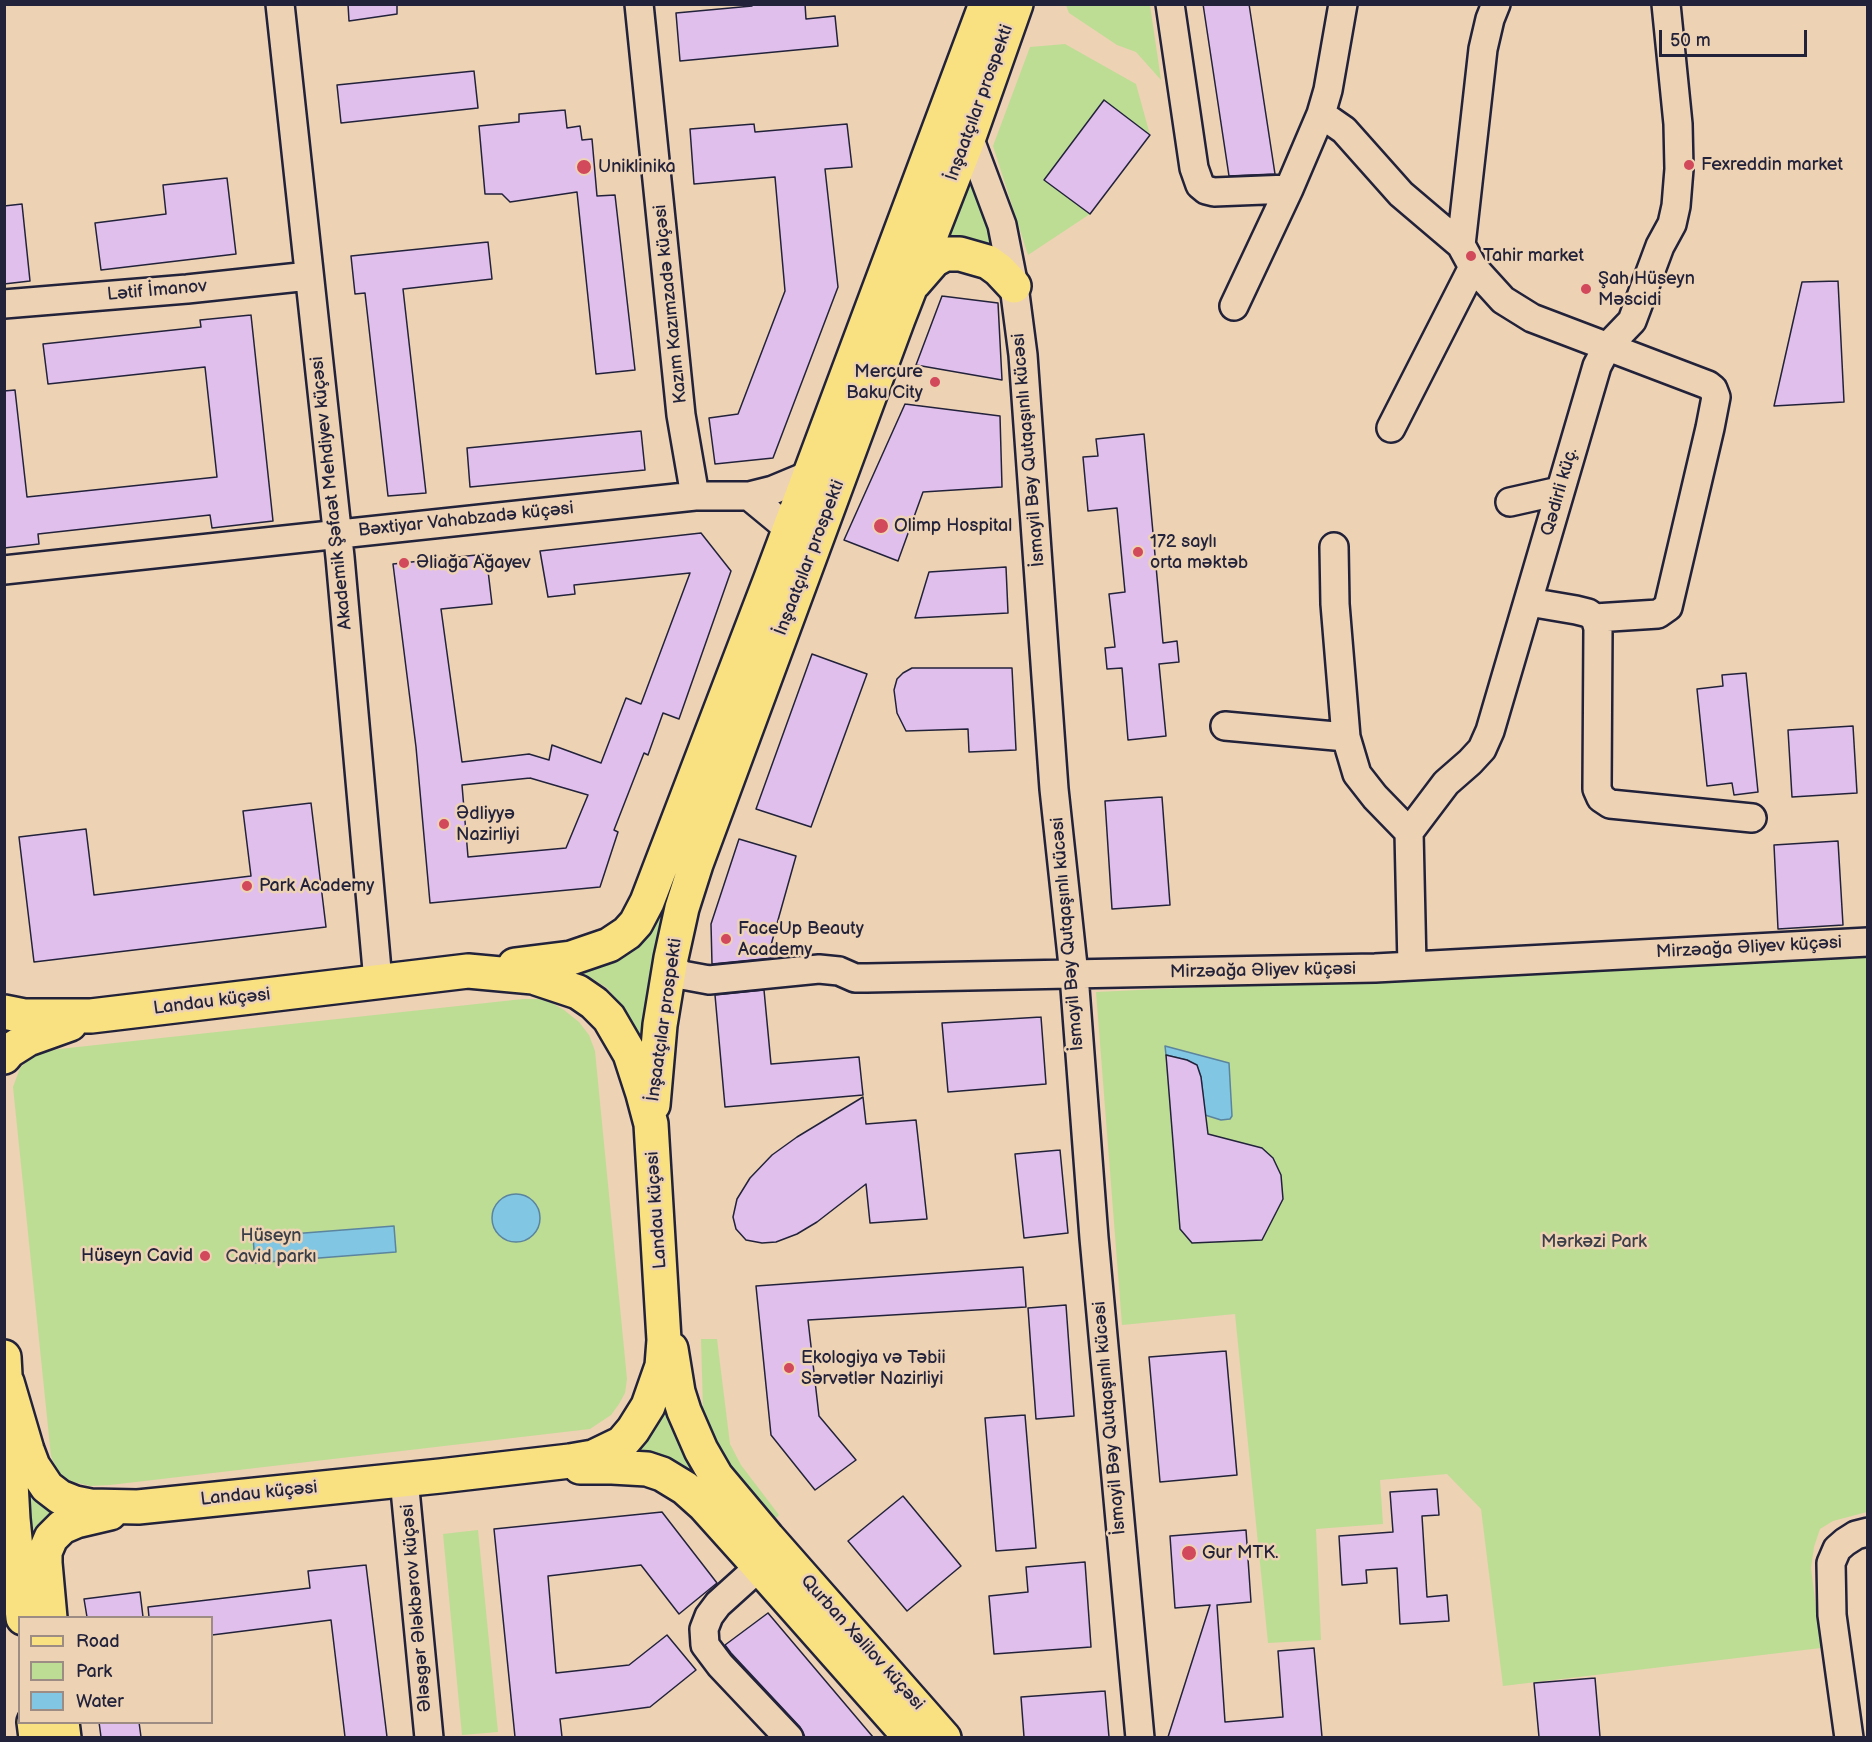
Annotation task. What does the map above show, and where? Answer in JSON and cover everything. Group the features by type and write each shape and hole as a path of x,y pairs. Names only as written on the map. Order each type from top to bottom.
{"main road":[{"name":"İnşaatçılar prospekti","path":"468,971 571,958 595,951 627,933 636,923 647,902 986,4"},
{"name":"İnşaatçılar prospekti","path":"651,1124 660,1025 671,958 682,908 696,864 969,137 1016,4"},
{"path":"911,287 934,260 945,255 960,254 988,262 1014,286"},
{"name":"Landau küçəsi","path":"91,1017 468,971 533,977 579,992 609,1018 630,1054 644,1094 651,1124 664,1340 660,1375 648,1406 622,1443 593,1457 570,1461 138,1507"},
{"path":"4,1012 24,1017 91,1017"},
{"path":"4,1057 28,1039 91,1017"},
{"path":"663,1303 678,1392 696,1440 716,1476 769,1558"},
{"path":"6,1369 27,1450 33,1466 47,1487 60,1497 75,1503 90,1506 138,1507"},
{"path":"6,1369 13,1519 23,1616"},
{"path":"494,1469 612,1467 647,1469 662,1474 686,1488 769,1558"},
{"path":"50,1616 45,1552 51,1538 62,1527 76,1521 138,1507"},
{"name":"Qurban Xəlilov küçəsi","path":"769,1558 911,1737"},
{"name":"Qurban Xəlilov küçəsi","path":"769,1558 944,1737"}],"street":[{"name":"Akademik Şəfaət Mehdiyev küçəsi","path":"280,4 337,534 378,981"},
{"name":"Kazım Kazımzadə küçəsi","path":"639,4 681,415 695,496"},
{"path":"1170,4 1194,168 1200,185 1214,192 1289,189"},
{"path":"1234,306 1289,189 1321,114 1328,90 1343,4"},
{"path":"1391,428 1467,256 1483,49 1496,4"},
{"name":"Qədirli küç.","path":"1409,832 1446,783 1482,749 1490,731 1597,366 1607,347 1632,321 1660,246 1672,224 1679,170 1678,124 1666,4"},
{"path":"1321,114 1344,130 1401,194 1467,256 1503,300 1532,318 1708,385 1713,389 1716,397 1668,607 1658,614 1595,618"},
{"name":"İsmayil Bəy Qutqaşınlı kücəsi","path":"969,137 1002,225 1014,286 1029,427 1054,789 1074,975 1094,1238 1140,1737"},
{"name":"Lətif İmanov","path":"4,304 309,276"},
{"name":"Bəxtiyar Vahabzadə küçəsi","path":"4,570 695,496 750,496 773,490 809,475"},
{"path":"1510,502 1559,491"},
{"path":"750,496 789,529"},
{"path":"1334,547 1335,604 1346,737 1357,774 1375,797 1409,832 1412,966"},
{"path":"1528,602 1576,610 1588,613 1595,618 1598,628 1597,789 1601,798 1610,804 1752,818"},
{"path":"1225,726 1346,737"},
{"name":"Mirzəağa Əliyev küçəsi","path":"671,958 675,969 682,975 709,980 819,969 838,971 855,978 867,978 1412,966 1868,942"},
{"name":"Ələsgər Ələkbərov küçəsi","path":"404,1479 429,1737"},
{"path":"1849,1737 1832,1615 1831,1563 1837,1549 1845,1542 1856,1535 1868,1532"},
{"path":"769,1558 718,1604 709,1616 704,1629 705,1645 720,1665 789,1737"}],"green space":[{"path":"1066,5 1150,5 1161,80 1136,52 1117,45 1069,13"},
{"path":"1065,44 1136,84 1150,135 1104,100 1044,180 1090,214 1028,255 993,146 1030,47"},
{"path":"971,178 998,255 942,244"},
{"path":"671,885 649,984 643,1044 627,1012 607,988 577,969 647,933"},
{"name":"Mərkəzi Park","path":"1867,956 1867,1512 1833,1521 1820,1529 1811,1568 1821,1648 1503,1686 1481,1509 1447,1474 1380,1480 1383,1524 1316,1529 1321,1640 1268,1643 1235,1314 1122,1325 1096,992"},
{"name":"Hüseyn Cavid parkı","path":"539,999 564,1010 579,1022 589,1035 595,1051 627,1379 625,1393 611,1415 590,1429 110,1485 90,1486 64,1478 56,1468 51,1456 13,1087 20,1068 40,1053 59,1049"},
{"path":"701,1339 717,1339 730,1444 741,1465 779,1515 775,1519 748,1494 713,1441 703,1409"},
{"path":"665,1396 706,1487 625,1458"},
{"path":"24,1472 68,1511 31,1559"},
{"path":"478,1530 498,1732 462,1735 443,1534"}],"water":[{"path":"1165,1046 1229,1063 1232,1116 1230,1119 1221,1120 1205,1115 1201,1077 1197,1066 1187,1060 1166,1055"},
{"path":"511,1194 521,1194 536,1204 540,1218 536,1232 530,1238 521,1242 511,1242 496,1232 492,1223 492,1213 502,1198"},
{"path":"394,1226 396,1252 255,1263 253,1237"}],"building":[{"path":"348,4 397,4 397,14 349,21"},
{"path":"752,4 805,4 806,19 835,16 838,46 680,61 676,13 752,6"},
{"path":"1203,4 1249,4 1275,174 1229,176"},
{"path":"474,71 478,108 341,123 337,85"},
{"path":"1104,100 1150,135 1090,214 1044,180"},
{"path":"565,110 567,128 580,126 582,140 592,139 597,196 615,195 635,370 596,374 577,192 510,202 502,194 485,194 479,126 519,122 519,114"},
{"path":"754,124 755,132 847,124 852,167 825,169 838,287 773,458 715,464 709,418 738,414 785,291 775,177 694,184 690,129"},
{"path":"227,178 236,254 101,270 95,223 166,214 163,185"},
{"path":"22,204 30,281 4,284 4,206"},
{"path":"488,242 492,279 403,289 426,493 388,496 365,293 355,294 351,256"},
{"path":"1838,281 1844,402 1774,406 1802,282"},
{"path":"942,296 998,303 1002,380 916,365"},
{"path":"251,315 273,521 212,528 210,515 38,534 39,544 4,548 4,391 15,390 27,497 217,477 205,367 48,384 43,344 201,327 200,320"},
{"path":"905,404 1000,416 1002,487 923,492 898,561 844,540"},
{"path":"641,431 645,470 470,487 467,448"},
{"name":"172 saylı orta məktəb","path":"1144,434 1163,643 1177,641 1179,662 1159,664 1166,736 1128,740 1122,668 1107,669 1105,648 1115,647 1109,594 1125,592 1117,508 1088,511 1083,457 1098,456 1096,439"},
{"path":"701,533 731,571 679,719 663,713 648,755 644,753 614,830 618,832 600,887 430,903 416,747 393,564 486,554 492,604 441,609 462,762 529,754 549,760 552,745 601,763 626,698 641,704 690,573 574,585 575,594 548,597 540,551","holes":["530,778 588,795 566,848 468,857 462,785"]},
{"path":"1006,567 1008,613 915,618 929,572"},
{"path":"812,654 867,674 811,827 756,809"},
{"path":"912,668 1012,668 1016,750 969,752 968,729 906,731 897,713 894,690 897,679"},
{"path":"1746,673 1758,792 1734,795 1732,783 1707,786 1697,689 1723,686 1722,675"},
{"path":"1853,726 1857,793 1792,797 1788,730"},
{"path":"1162,797 1170,905 1112,909 1105,801"},
{"name":"Park Academy","path":"311,803 326,927 34,962 19,837 86,829 94,895 251,876 243,811"},
{"path":"739,839 796,856 771,945 773,958 712,964 711,924"},
{"path":"1838,841 1843,925 1778,929 1774,845"},
{"path":"764,990 771,1064 859,1057 863,1095 725,1107 715,995"},
{"path":"1041,1017 1046,1084 948,1092 942,1023"},
{"path":"1166,1055 1197,1065 1201,1077 1208,1134 1262,1148 1273,1158 1281,1175 1283,1199 1262,1240 1192,1243 1180,1229"},
{"path":"863,1097 866,1124 916,1120 927,1219 870,1223 866,1184 817,1222 797,1234 776,1242 762,1243 746,1240 736,1229 733,1217 737,1199 750,1178 772,1155 797,1137"},
{"path":"1060,1150 1068,1233 1024,1238 1015,1154"},
{"name":"Ekologiya və Təbii Sərvətlər Nazirliyi","path":"1023,1267 1026,1307 808,1320 819,1416 856,1460 815,1490 771,1435 756,1286"},
{"path":"1066,1305 1074,1416 1036,1419 1028,1308"},
{"path":"1226,1351 1237,1475 1160,1482 1149,1357"},
{"path":"1025,1415 1036,1548 996,1551 985,1418"},
{"path":"1437,1489 1439,1515 1422,1516 1427,1597 1447,1595 1449,1621 1400,1624 1397,1568 1366,1570 1367,1583 1342,1585 1339,1536 1393,1532 1390,1492"},
{"path":"903,1496 961,1566 907,1611 848,1541"},
{"path":"662,1512 717,1583 679,1614 641,1565 548,1576 556,1673 629,1665 667,1635 696,1670 650,1707 560,1719 562,1737 515,1737 494,1529"},
{"path":"1246,1530 1251,1602 1217,1605 1225,1722 1283,1717 1278,1651 1314,1648 1322,1737 1168,1737 1210,1605 1175,1608 1170,1536"},
{"path":"1085,1562 1091,1647 994,1654 989,1596 1028,1592 1026,1567"},
{"path":"366,1565 387,1737 345,1737 331,1620 213,1635 213,1616 149,1616 148,1607 310,1588 308,1571"},
{"path":"140,1592 143,1616 87,1616 84,1599"},
{"path":"768,1613 873,1737 805,1737 800,1727 731,1653 725,1645"},
{"path":"1595,1678 1600,1737 1539,1737 1534,1683"},
{"path":"1105,1691 1109,1737 1024,1737 1021,1697"},
{"path":"99,1724 139,1724 141,1737 101,1737"}],"place":[{"name":"Fexreddin market","path":"1689,165"},
{"name":"Uniklinika","path":"584,167"},
{"name":"Tahir market","path":"1471,256"},
{"name":"Şah Hüseyn Məscidi","path":"1586,289"},
{"name":"Mercure Baku City","path":"935,382"},
{"name":"Olimp Hospital","path":"881,526"},
{"name":"172 saylı orta məktəb","path":"1138,552"},
{"name":"Əliağa Ağayev","path":"404,563"},
{"name":"Ədliyyə Nazirliyi","path":"444,824"},
{"name":"Park Academy","path":"247,886"},
{"name":"FaceUp Beauty Academy","path":"726,939"},
{"name":"Hüseyn Cavid","path":"205,1256"},
{"name":"Ekologiya və Təbii Sərvətlər Nazirliyi","path":"789,1368"},
{"name":"Gur MTK.","path":"1189,1553"}]}
